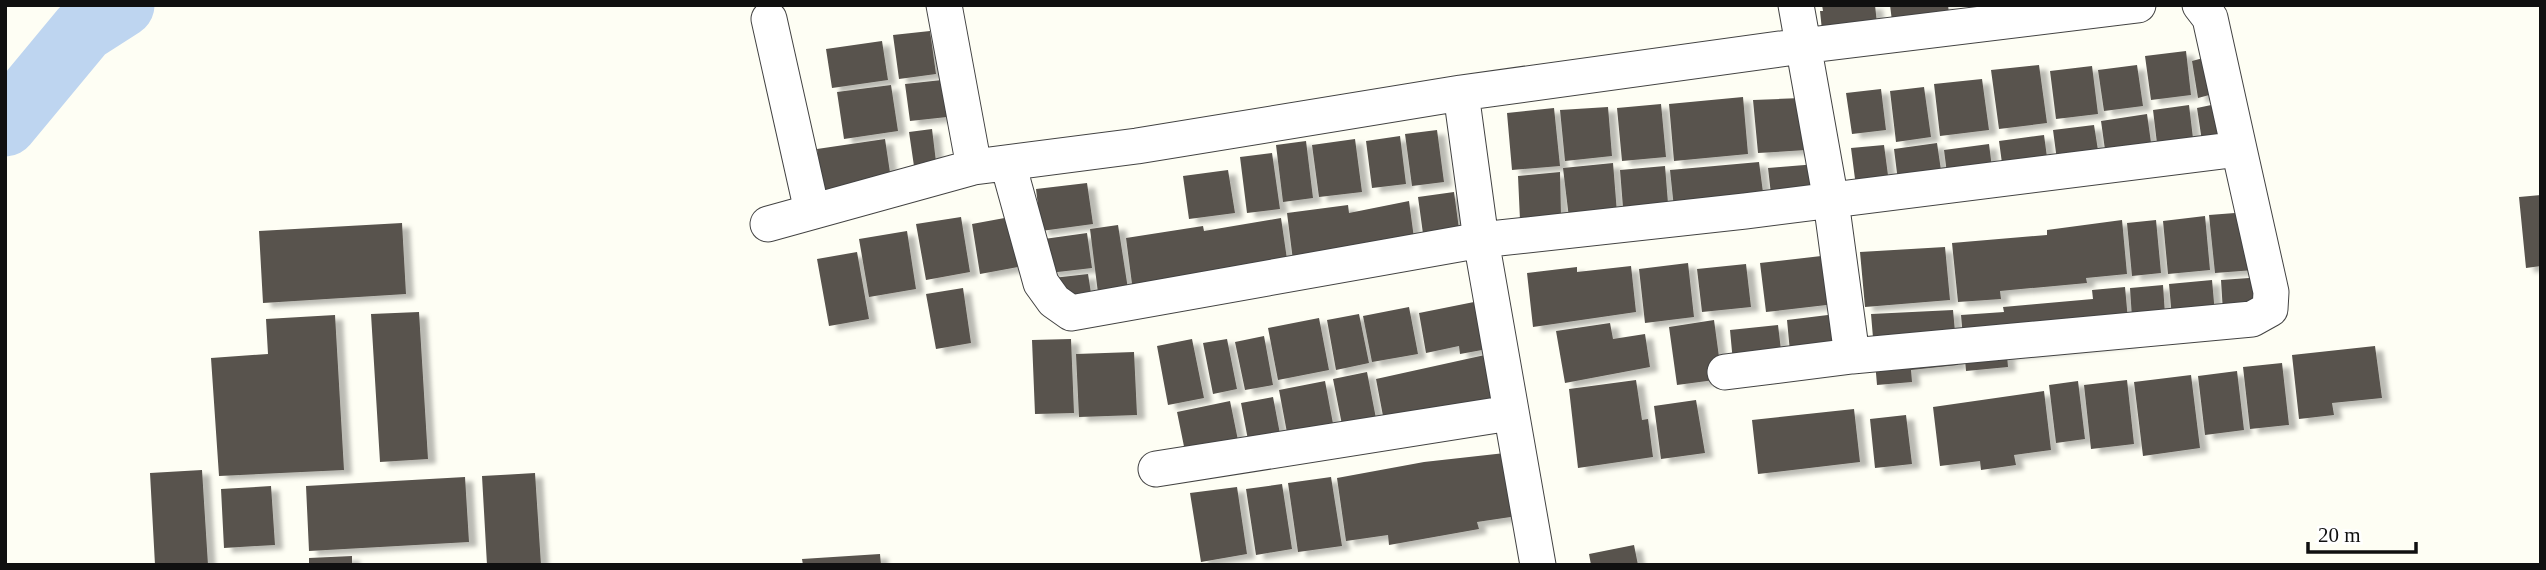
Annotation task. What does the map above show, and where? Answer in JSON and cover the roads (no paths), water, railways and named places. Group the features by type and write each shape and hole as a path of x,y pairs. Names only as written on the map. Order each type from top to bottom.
{"street":[{"path":"944,5 991,166 1041,283 1054,301 1071,313 1481,240 1831,201 2239,149"},
{"path":"1796,5 1831,201 1852,356"},
{"path":"768,223 991,166 1461,93 1802,46 1974,15 2138,5"},
{"path":"1725,372 1852,356 2252,319 2263,315 2270,309 2271,292 2210,18 2200,5"},
{"path":"769,19 812,211"},
{"path":"1461,93 1481,240 1538,565"},
{"path":"1156,469 1510,413"}],"waterway":[{"path":"5,124 83,30 122,5"}]}
